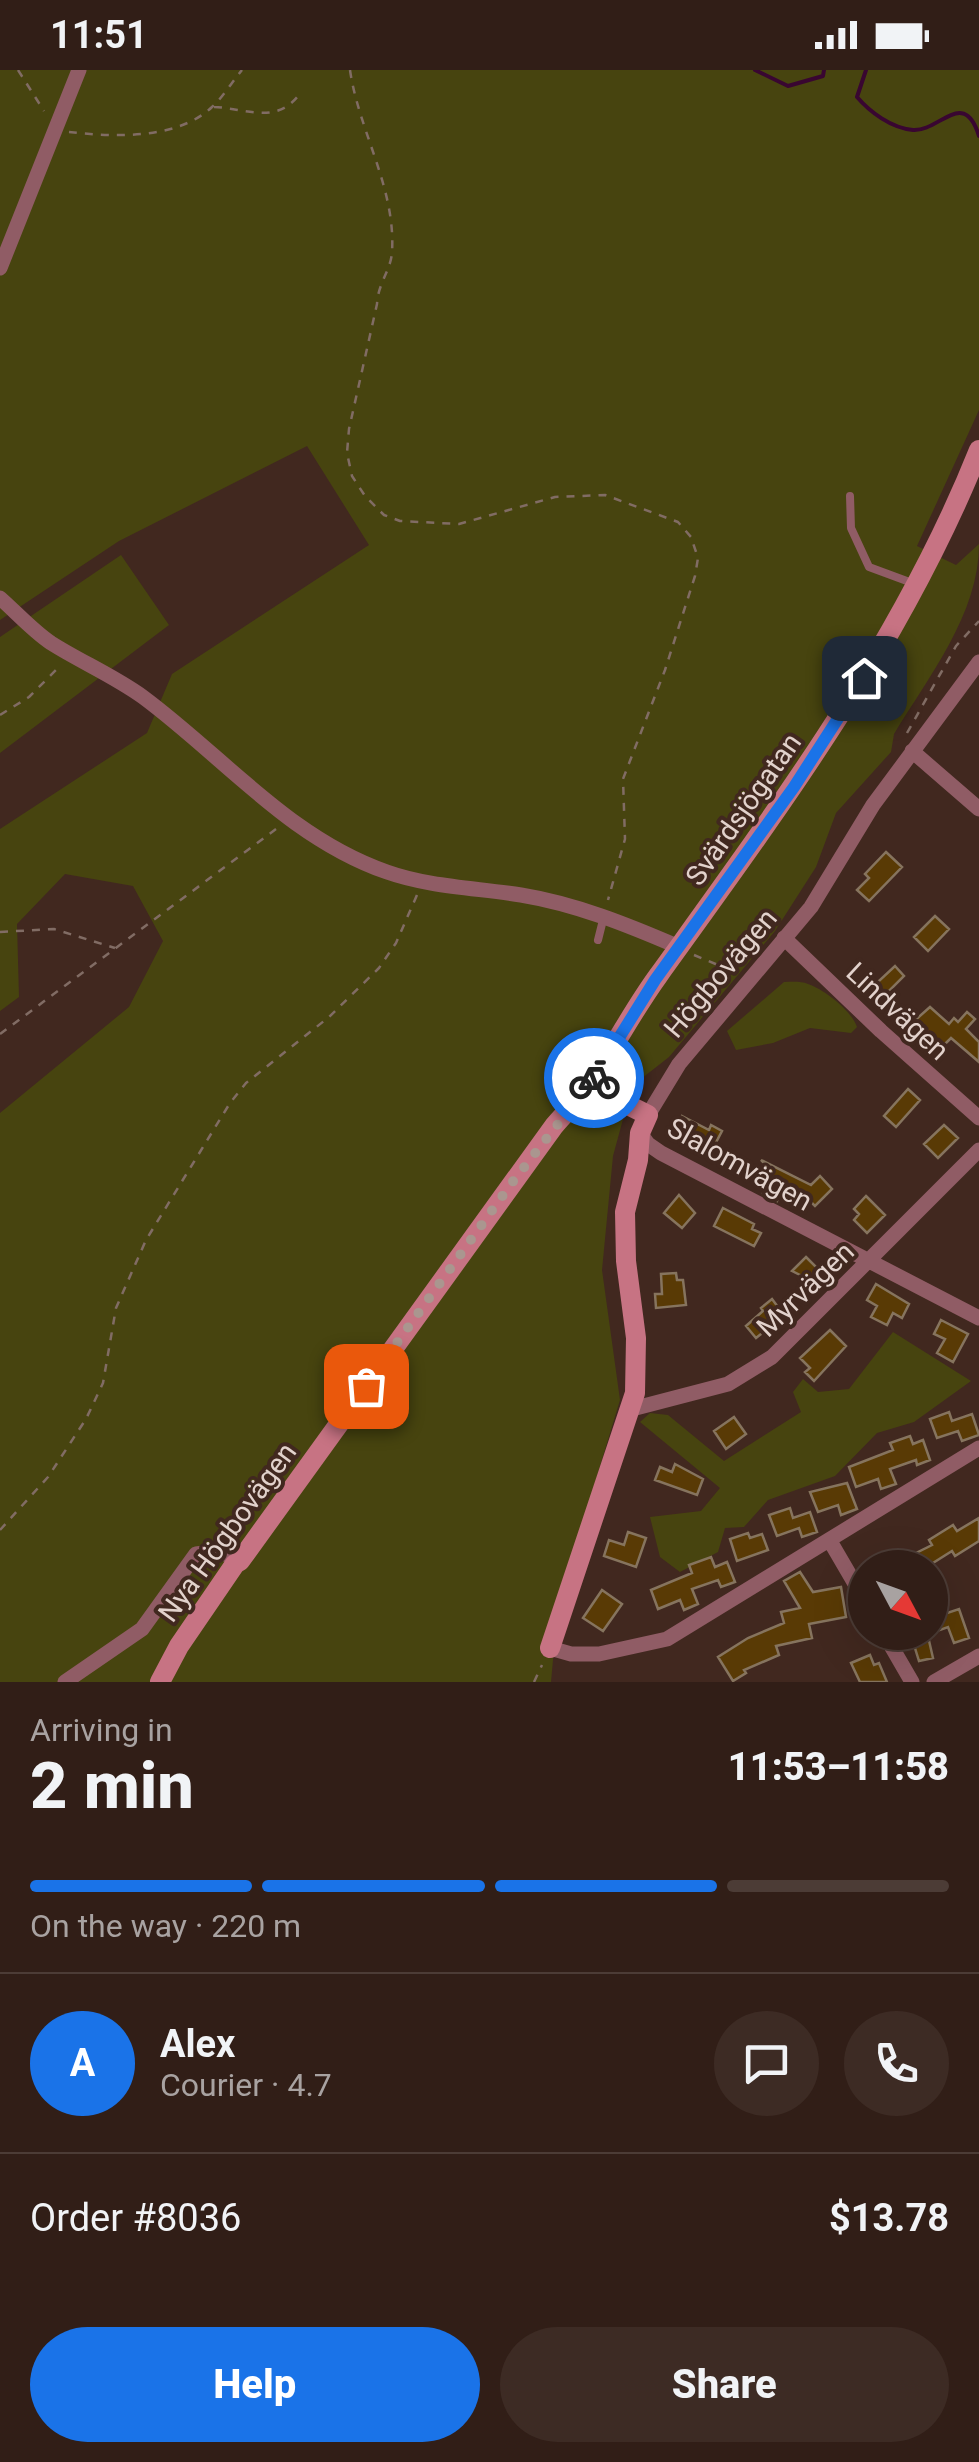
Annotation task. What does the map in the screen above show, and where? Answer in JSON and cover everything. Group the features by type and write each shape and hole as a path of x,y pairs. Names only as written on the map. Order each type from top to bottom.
{"street":[{"path":"0,268 79,70"},
{"name":"Svärdsjögatan","path":"594,1079 864,678 916,584 979,450"},
{"path":"0,598 49,642 138,693 197,738 263,800 354,859 391,874 540,898 604,916 679,948"},
{"name":"Högbovägen","path":"550,1648 632,1409 636,1338 624,1229 644,1124 679,1064 827,885 872,804 979,662"},
{"path":"912,751 979,809"},
{"name":"Lindvägen","path":"784,938 979,1118"},
{"path":"594,1079 644,1124"},
{"name":"Nya Högbovägen","path":"160,1682 179,1646 235,1564 554,1126 594,1079"},
{"name":"Slalomvägen","path":"644,1124 648,1144 661,1153 979,1318"},
{"name":"Myrvägen","path":"632,1409 706,1392 751,1372 788,1344 979,1150"},
{"path":"550,1648 571,1654 599,1654 668,1640 979,1448"},
{"path":"830,1541 848,1572"},
{"path":"65,1682 142,1628 196,1554 219,1550 240,1561"},
{"path":"894,1650 912,1682"},
{"path":"934,1682 979,1656"}],"lane":[{"path":"850,496 852,528 869,567 916,584"},
{"path":"598,940 604,916"}],"path":[{"path":"18,70 57,124 69,132 104,136 160,130 191,121 212,107 242,70"},
{"path":"350,70 359,113 381,173 390,216 392,256 378,288 347,453 352,476 364,496 384,515 400,520 460,524 556,497 605,495 678,522 692,536 698,558 695,576 665,670 623,779 625,839 604,916"},
{"path":"212,107 271,114 292,104 298,96"},
{"path":"912,751 902,740 956,646 979,621"},
{"path":"0,715 29,697 72,654"},
{"path":"0,1034 289,819"},
{"path":"0,1530 48,1477 86,1419 103,1382 116,1308 146,1240 230,1103 246,1083 316,1028 379,968 396,943 423,880"},
{"path":"0,932 54,929 117,948"},
{"path":"679,948 751,978"},
{"path":"534,1682 550,1648"}],"shaded area":[{"path":"0,70 979,70 979,410 917,546 956,565 979,544 971,595 950,644 894,734 891,752 836,813 816,867 775,931 669,1057 632,1086 613,1156 602,1270 620,1400 558,1605 551,1682 0,1682 0,1113 129,1007 163,941 133,886 65,874 17,924 19,997 0,1011 0,829 147,733 172,674 369,545 307,446 119,541 0,620"},
{"path":"121,555 169,625 0,753 0,637"},
{"path":"784,982 805,983 822,991 843,1008 857,1027 851,1033 810,1028 773,1043 736,1050 727,1031"},
{"path":"893,1332 971,1381 914,1422 877,1433 835,1476 768,1500 744,1527 725,1528 718,1552 680,1572 660,1557 650,1517 701,1511 720,1488 640,1422 650,1413 668,1415 724,1461 801,1412 793,1392 803,1379 818,1392 849,1389"}],"building":[{"path":"886,852 902,867 869,901 857,890 869,878 865,874"},
{"path":"935,916 949,929 928,951 914,937"},
{"path":"895,966 904,976 876,1004 866,993"},
{"path":"930,1007 949,1024 954,1018 958,1022 967,1012 975,1019 966,1029 979,1042 979,1062 951,1038 943,1046 924,1028 913,1040 903,1031"},
{"path":"908,1089 920,1100 896,1127 884,1116"},
{"path":"682,1116 709,1130 711,1125 722,1131 713,1148 702,1143 700,1147 673,1133"},
{"path":"944,1125 958,1138 938,1158 924,1144"},
{"path":"761,1160 811,1185 820,1176 832,1189 815,1206 809,1200 804,1205 784,1185 777,1201 763,1193 772,1172"},
{"path":"679,1195 695,1213 682,1228 664,1213"},
{"path":"866,1196 885,1215 867,1233 854,1220 859,1214 854,1209"},
{"path":"723,1208 754,1224 752,1229 761,1233 754,1246 714,1226"},
{"path":"806,1257 825,1276 800,1301 808,1279 792,1271"},
{"path":"676,1273 677,1280 683,1280 686,1305 656,1308 655,1294 662,1294 661,1274"},
{"path":"876,1284 909,1304 902,1318 893,1313 887,1325 871,1317 877,1306 867,1300"},
{"path":"772,1299 781,1311 772,1318 776,1322 756,1338 746,1326"},
{"path":"941,1320 968,1334 953,1362 937,1353 945,1339 934,1334"},
{"path":"830,1330 846,1346 814,1381 805,1372 810,1368 800,1358"},
{"path":"949,1412 952,1421 972,1414 979,1435 962,1441 958,1431 937,1438 930,1419"},
{"path":"734,1417 746,1434 726,1449 714,1431"},
{"path":"910,1436 913,1444 923,1440 930,1460 917,1465 916,1460 890,1469 896,1484 881,1489 878,1479 856,1487 849,1467 893,1450 890,1443"},
{"path":"675,1464 703,1479 697,1495 655,1480 660,1467 672,1472"},
{"path":"847,1483 857,1509 841,1515 838,1505 818,1512 810,1492"},
{"path":"790,1508 793,1518 810,1512 817,1532 802,1537 799,1528 777,1536 769,1515"},
{"path":"979,1518 979,1541 955,1556 948,1550 922,1550 932,1545 929,1540 953,1525 957,1531"},
{"path":"628,1532 646,1538 636,1567 604,1556 609,1540 624,1545"},
{"path":"748,1533 750,1538 762,1534 768,1550 737,1561 730,1539"},
{"path":"711,1557 715,1567 727,1562 735,1582 721,1587 718,1580 692,1589 698,1604 684,1610 680,1600 658,1609 651,1590 692,1573 689,1565"},
{"path":"800,1572 813,1592 841,1587 846,1617 809,1624 812,1638 776,1646 779,1655 744,1670 746,1673 733,1681 718,1657 748,1638 784,1623 781,1612 800,1608 784,1581"},
{"path":"602,1590 622,1604 603,1631 583,1618"},
{"path":"959,1609 969,1638 954,1643 948,1613"},
{"path":"916,1650 931,1650 933,1658 919,1661"},
{"path":"870,1655 874,1665 879,1663 887,1682 860,1682 851,1663"}],"waterway":[{"path":"755,70 788,86 823,76 824,70"},
{"path":"866,70 857,97 882,118 913,130 958,113 973,122 979,136"}],"way so far":[{"path":"366,1386 511,1184 594,1078"}],"route":[{"path":"594,1078 655,980 794,787 864,678"}]}
